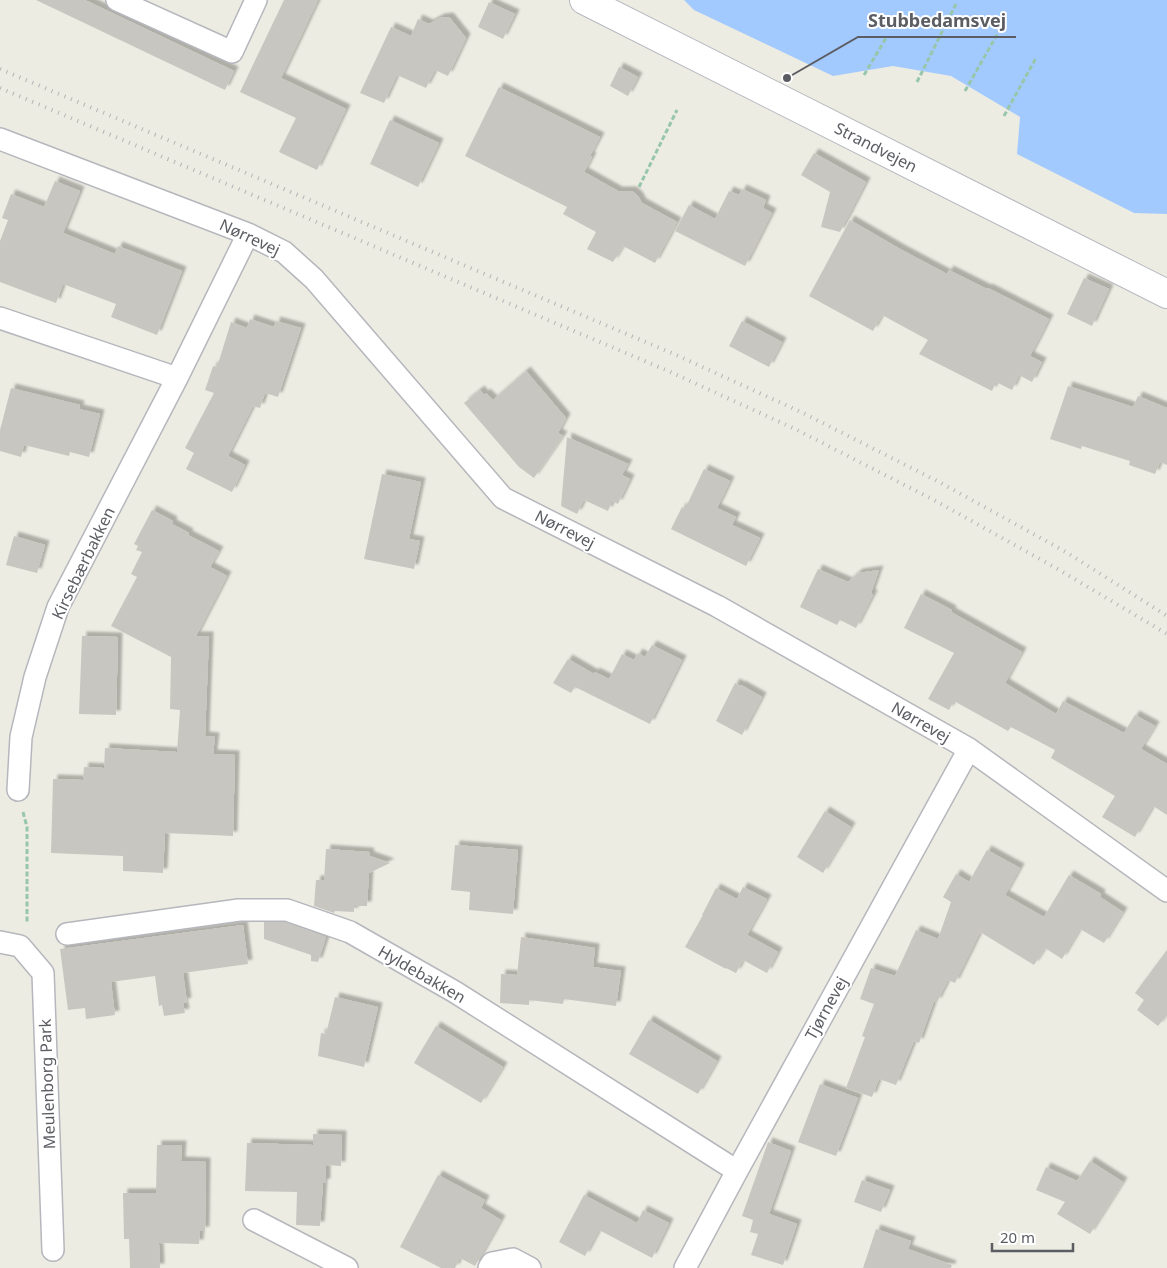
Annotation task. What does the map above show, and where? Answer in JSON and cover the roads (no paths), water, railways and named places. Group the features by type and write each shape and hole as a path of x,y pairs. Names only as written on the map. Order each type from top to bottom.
{"main road":[{"name":"Strandvejen","path":"584,0 1167,294"}],"street":[{"path":"117,0 232,52 256,0"},
{"name":"Nørrevej","path":"0,139 248,234 284,252 314,279 503,498 716,606 969,749 1167,891"},
{"name":"Kirsebærbakken","path":"18,790 21,737 35,676 58,607 177,378 248,234"},
{"path":"0,318 177,378"},
{"name":"Tjørnevej","path":"685,1268 969,749"},
{"name":"Hyldebakken","path":"67,934 239,910 287,910 350,932 455,992 737,1170"},
{"name":"Meulenborg Park","path":"10,944 42,973 53,1250"},
{"path":"254,1220 347,1268"},
{"path":"489,1268 492,1263 513,1259 530,1268"}],"water":[{"path":"684,0 1167,0 1167,214 1134,213 1017,154 1020,117 951,76 893,66 833,76 694,10"}],"railway":[{"path":"0,69 674,354 801,412 941,483 1066,552 1167,616"},
{"path":"0,88 666,370 793,428 934,500 1056,568 1167,634"}],"place":[{"name":"Stubbedamsvej","path":"787,78"}]}
